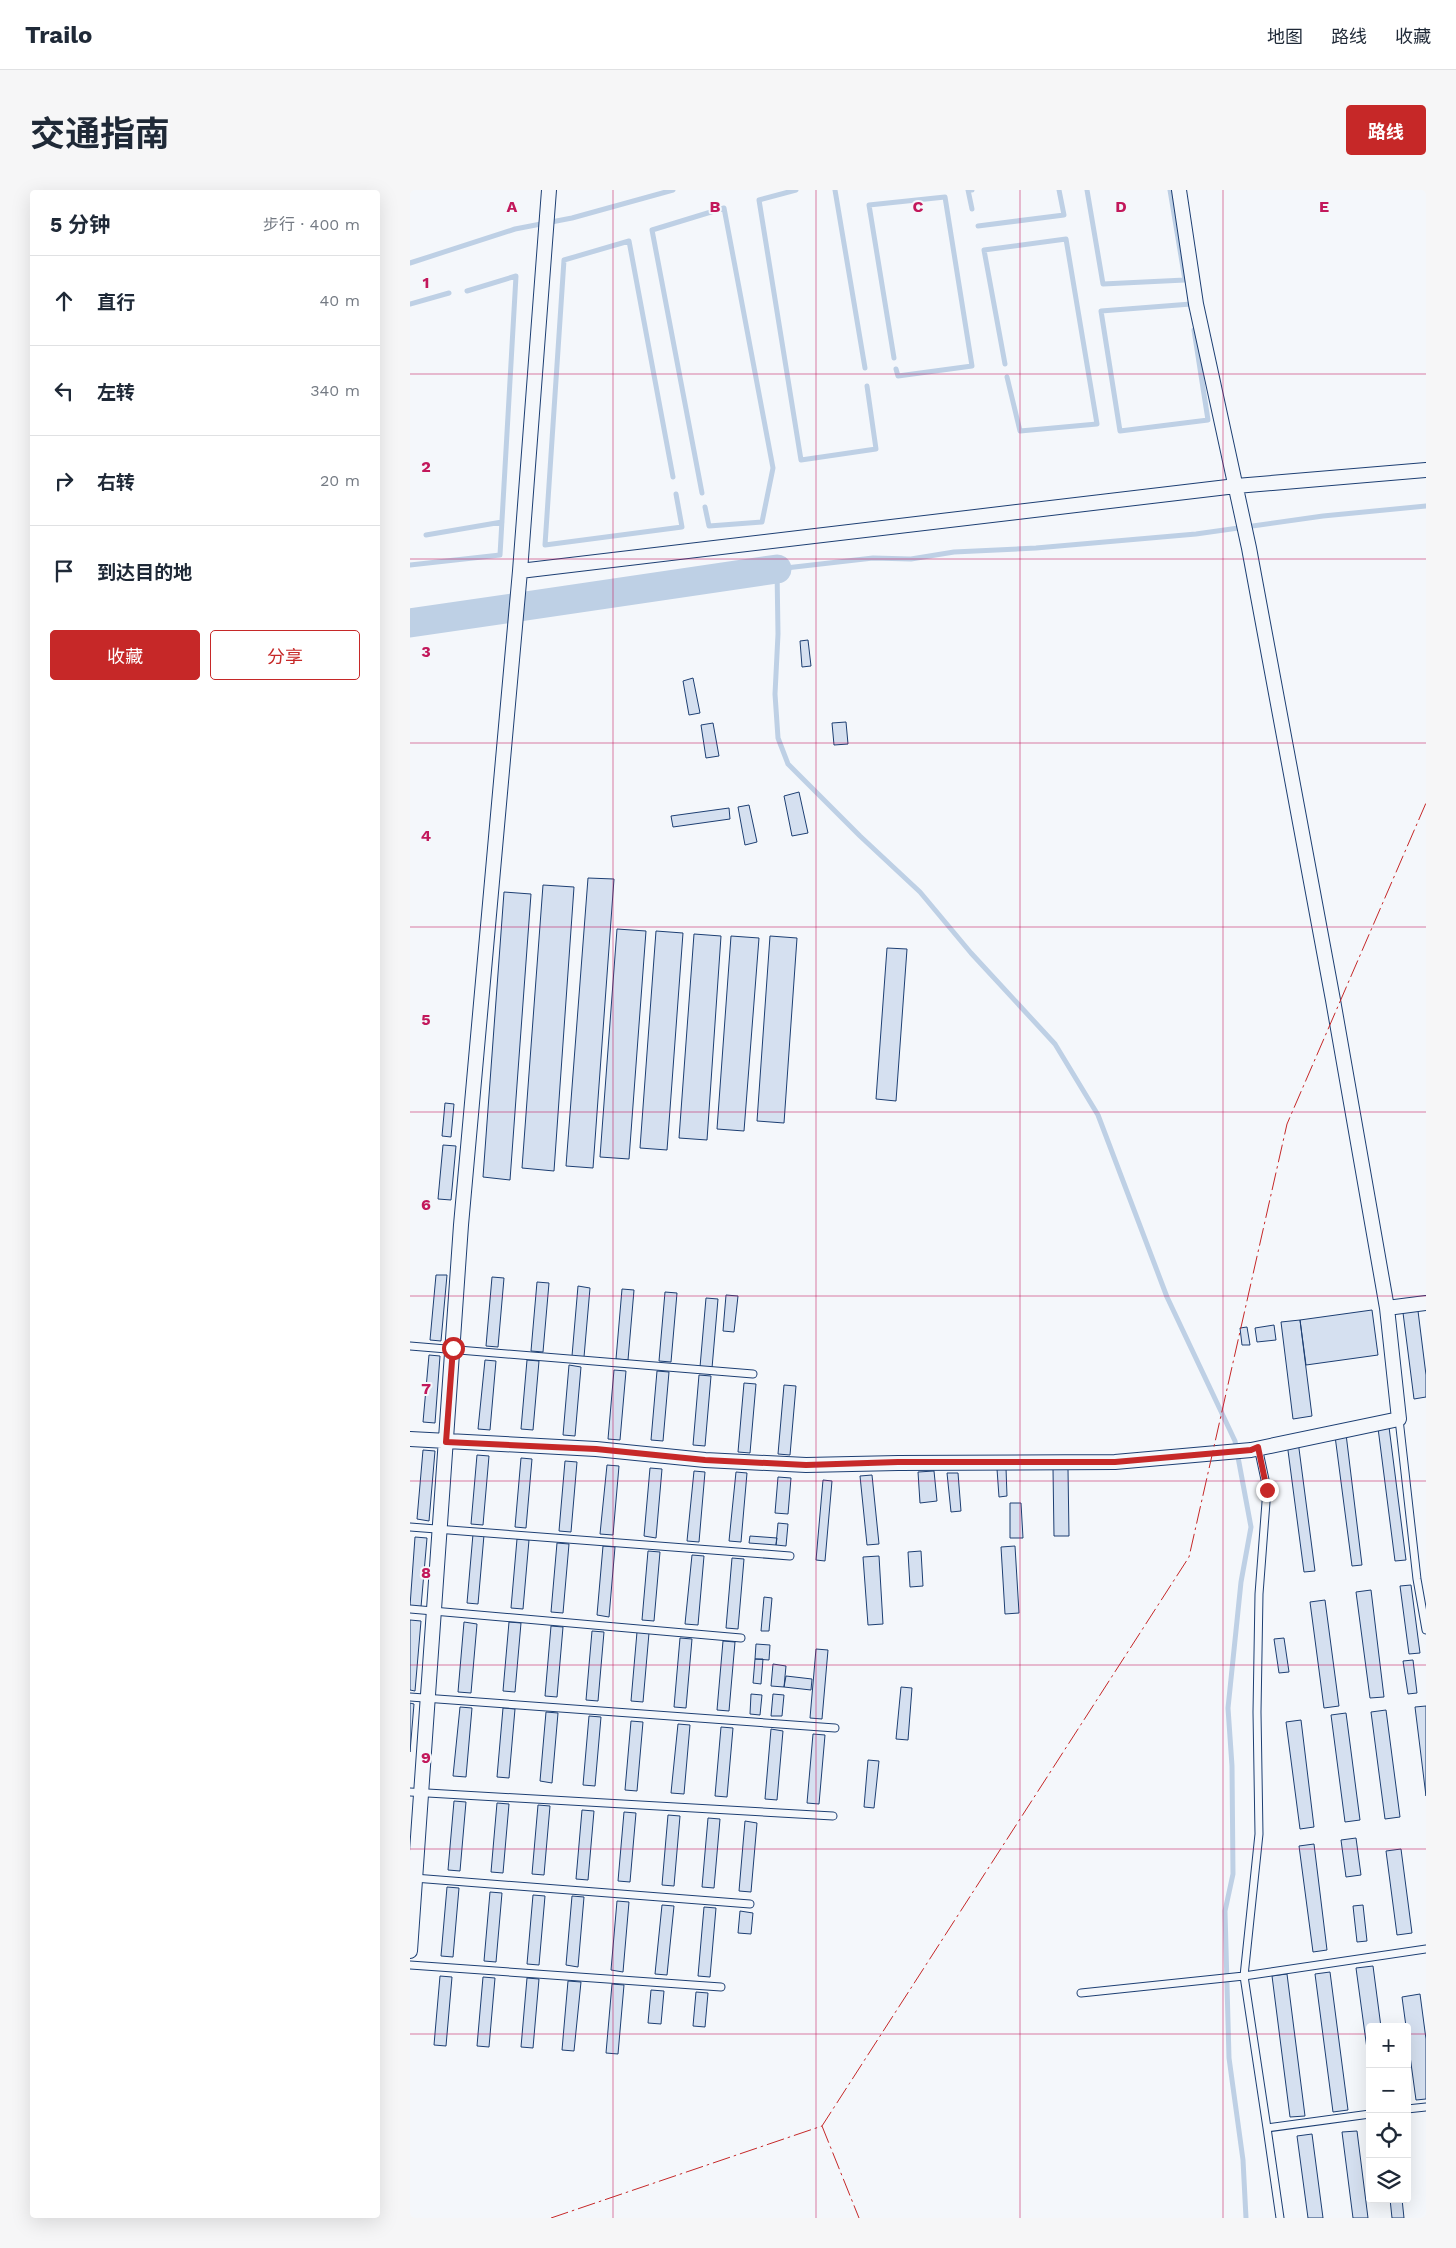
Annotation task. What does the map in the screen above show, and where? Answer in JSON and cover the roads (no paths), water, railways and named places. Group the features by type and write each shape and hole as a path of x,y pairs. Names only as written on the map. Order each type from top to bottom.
{"street":[{"path":"410,1951 416,1793 428,1699 461,1225 519,589 549,190"},
{"path":"410,1439 596,1449 705,1460 806,1465 898,1462 1115,1462 1254,1448 1399,1419 1387,1308 1333,1000 1249,548 1196,304 1179,190"},
{"path":"520,571 1236,486 1426,470"},
{"path":"1387,1308 1426,1302"}],"lane":[{"path":"410,1346 453,1348 753,1374"},
{"path":"1399,1419 1417,1579 1426,1630"},
{"path":"1254,1448 1267,1490 1259,1604 1257,1712 1259,1834 1241,1976 1280,2218"},
{"path":"410,1527 790,1556"},
{"path":"410,1610 741,1638"},
{"path":"410,1697 835,1728"},
{"path":"416,1793 833,1816"},
{"path":"413,1878 750,1904"},
{"path":"1082,1993 1241,1976 1426,1949"},
{"path":"410,1965 721,1987"},
{"path":"1411,2109 1426,2107"},
{"path":"1267,2128 1366,2115"}],"waterway":[{"path":"410,263 515,229 572,218 673,190"},
{"path":"796,190 759,200 801,460 876,449 867,386"},
{"path":"835,190 865,368"},
{"path":"972,190 968,190 972,209"},
{"path":"978,226 1064,215 1059,190"},
{"path":"1087,190 1103,284 1185,280 1170,190"},
{"path":"894,358 869,205 945,197 972,366 898,376 896,369"},
{"path":"702,493 652,230 724,208 773,468 762,522 709,526 705,507"},
{"path":"1005,364 984,250 1066,239 1097,424 1020,431 1007,377"},
{"path":"673,477 629,241 564,260 545,545 682,527 676,494"},
{"path":"410,565 500,555 516,276 467,291"},
{"path":"410,304 449,293"},
{"path":"1191,308 1191,304 1101,311 1120,431 1208,420 1194,330"},
{"path":"1246,2218 1243,2160 1229,2058 1225,1911 1233,1874 1232,1766 1228,1708 1241,1582 1251,1527 1235,1441 1167,1297 1098,1115 1055,1044 971,953 920,892 860,836 788,764 778,738 775,694 778,634 777,569 873,558 911,559 954,552 1036,548 1196,534 1323,516 1426,506"},
{"path":"426,535 502,522"},
{"path":"410,623 777,569"}]}
